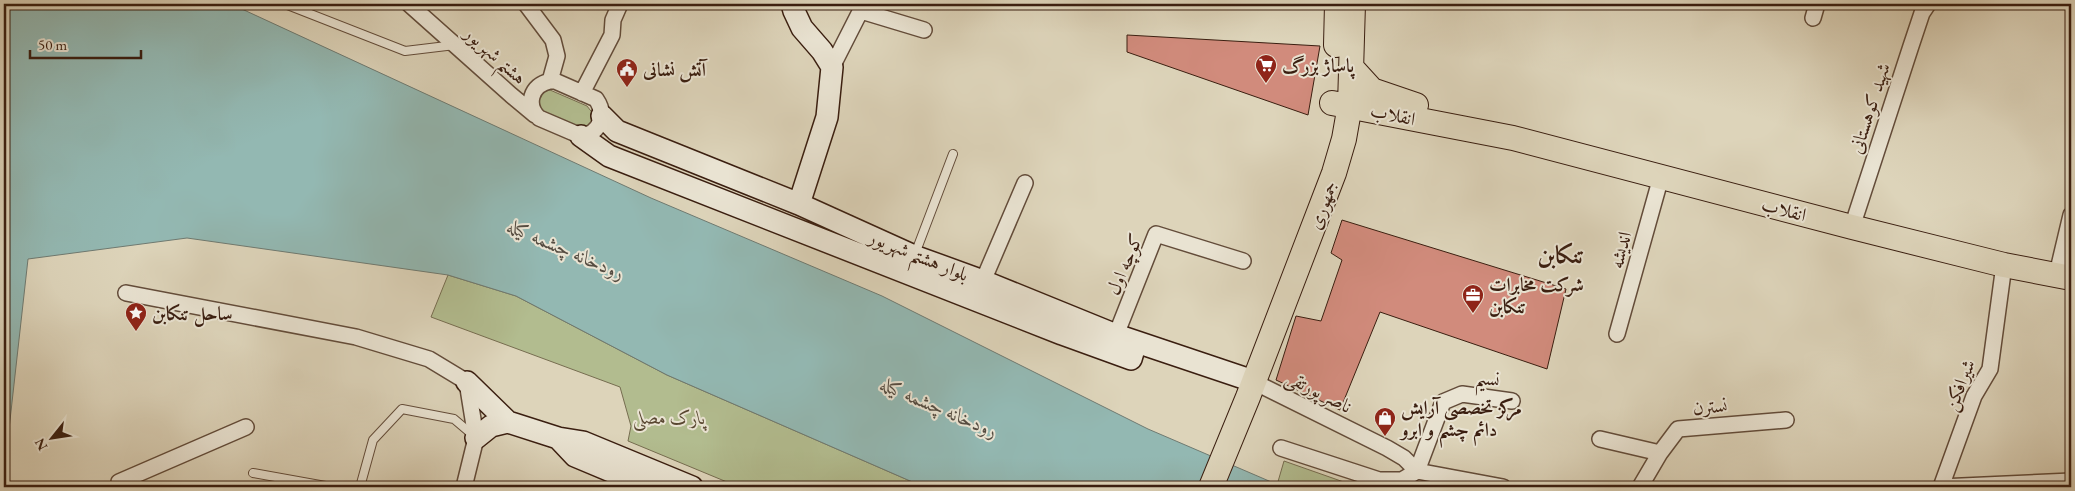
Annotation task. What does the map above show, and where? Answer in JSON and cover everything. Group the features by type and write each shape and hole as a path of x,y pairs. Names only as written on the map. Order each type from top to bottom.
{"main road":[{"name":"جمهوری","path":"1246,387 1334,174 1344,139 1337,4"},
{"name":"جمهوری","path":"1341,104 1351,68 1354,4"},
{"name":"انقلاب","path":"1351,68 1372,90 1513,138"},
{"name":"انقلاب","path":"1341,104 1513,138 2004,265 2067,275"},
{"path":"1199,487 1246,387"},
{"path":"1210,487 1246,387"}],"street":[{"name":"هشتم شهریور","path":"409,4 535,115"},
{"path":"526,4 552,40 557,56 550,81"},
{"path":"582,93 612,35 613,20 620,4"},
{"path":"792,4 802,28 822,51 832,67"},
{"name":"شهید کوهستانی","path":"1852,227 1919,21 1928,4"},
{"path":"799,204 827,117 832,67 863,7 924,30"},
{"path":"550,81 555,81 582,93 596,99 602,109 602,116 596,130 580,136 539,118 535,115 531,106 531,96 540,84 550,81"},
{"name":"بلوار هشتم شهریور","path":"602,116 617,131 799,204 914,256 983,281 1128,345 1246,387"},
{"name":"بلوار هشتم شهریور","path":"580,136 609,156 1062,334 1128,345"},
{"name":"اندیشه","path":"1617,334 1661,177"},
{"path":"983,281 1025,183"},
{"path":"2067,275 2071,215"},
{"name":"کوچه اول","path":"1128,345 1156,234 1243,261"},
{"name":"شیرافکن","path":"1940,487 1974,396 1990,369 2004,265"},
{"path":"126,293 356,337 429,359 467,382 508,422 558,438 583,442 692,487"},
{"path":"464,487 476,438 467,382"},
{"name":"ناصر پورتقی","path":"1246,387 1387,448 1404,458 1417,471"},
{"name":"نسیم","path":"1417,471 1443,402 1462,394 1512,401"},
{"name":"نسترن","path":"1640,487 1678,429 1786,420"},
{"path":"476,438 491,426 508,422"},
{"path":"119,487 119,482 246,427"},
{"path":"558,438 575,456 649,487"},
{"path":"1600,439 1660,454"},
{"path":"1281,448 1379,480 1402,480 1417,471 1503,487"},
{"path":"1940,487 2071,481"}],"lane":[{"path":"285,4 405,52 455,45"},
{"path":"914,256 953,154"},
{"path":"360,487 373,440 402,409 454,419 476,438"},
{"path":"253,472 331,487"}],"green space":[{"path":"550,90 587,106 594,115 591,123 588,126 580,127 544,112 539,107 539,97 544,92"},
{"name":"پارک مصلی","path":"448,275 516,296 667,375 924,487 739,487 628,441 631,426 620,387 431,317"},
{"path":"1284,461 1358,487 1283,487 1277,485"}],"water":[{"name":"رودخانه چشمه کیله","path":"4,4 231,4 651,198 882,296 1148,429 1283,487 924,487 667,375 516,296 448,275 187,238 28,259 4,474"}],"building":[{"name":"پاساژ بزرگ","path":"1127,35 1320,46 1308,115 1127,52"},
{"name":"شرکت مخابرات تنکابن","path":"1342,220 1566,289 1547,369 1380,312 1340,410 1276,380 1296,316 1321,321 1342,260 1331,253"}],"place":[{"name":"پاساژ بزرگ","path":"1266,84"},
{"name":"آتش نشانی","path":"627,88"},
{"name":"شرکت مخابرات تنکابن","path":"1473,314"},
{"name":"ساحل تنکابن","path":"136,332"},
{"name":"مرکز تخصصی آرایش دائم چشم و ابرو","path":"1385,437"}],"district":[{"name":"تنکابن","path":"1561,255"}]}
